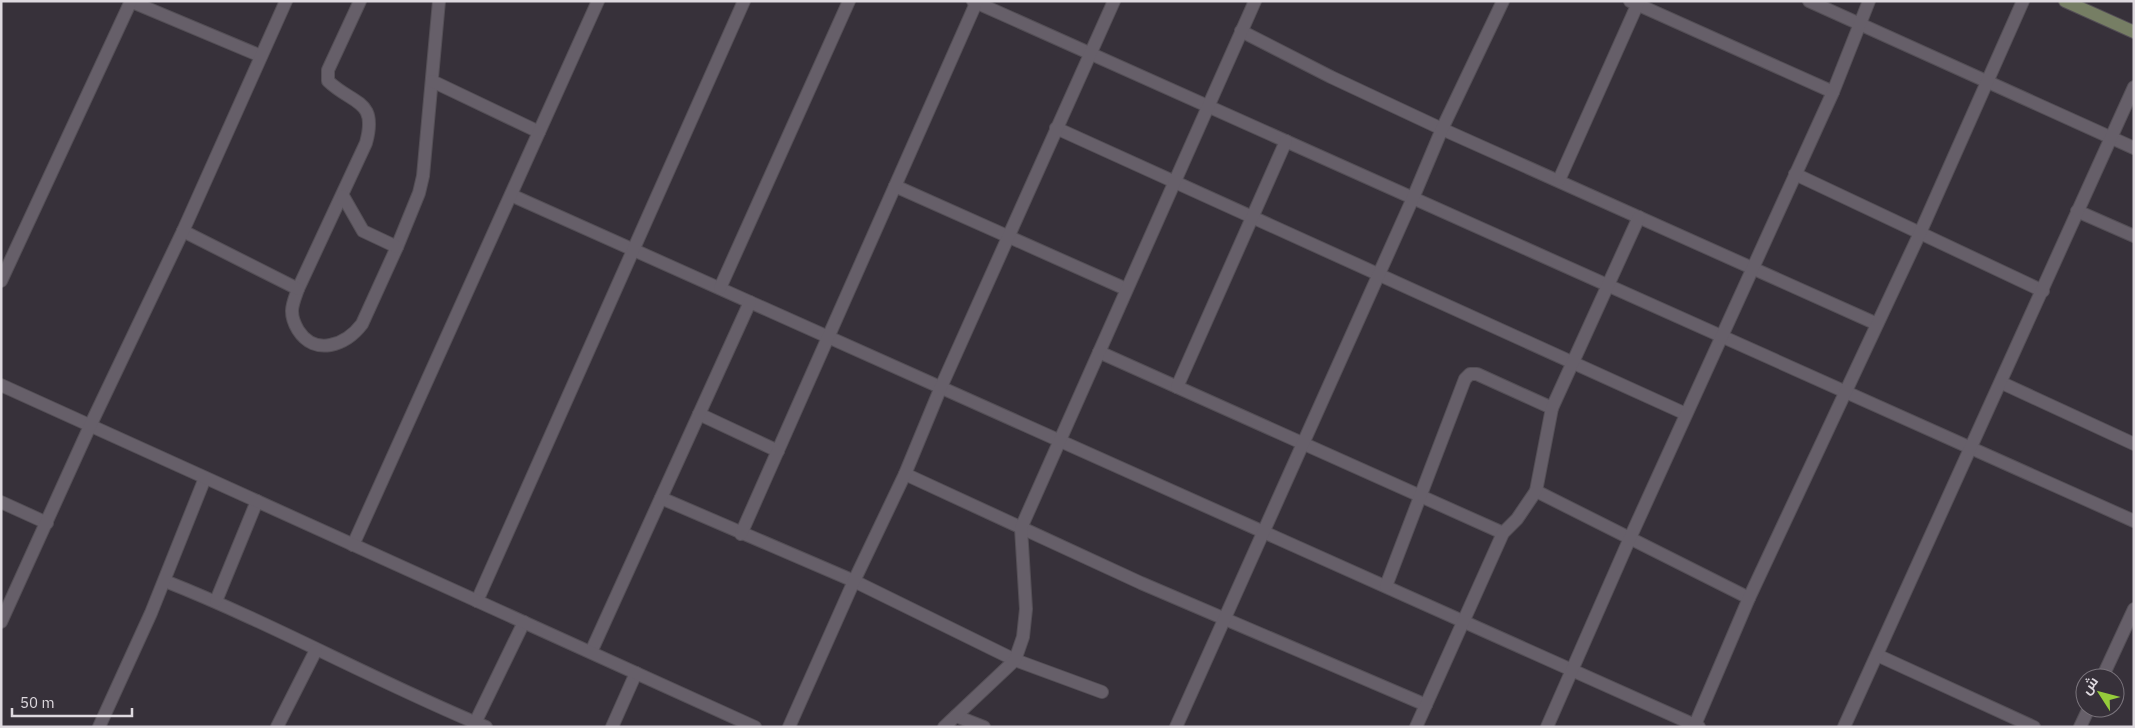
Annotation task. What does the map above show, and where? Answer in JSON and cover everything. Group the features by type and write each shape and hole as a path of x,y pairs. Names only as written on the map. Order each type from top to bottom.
{"main road":[{"path":"2065,1 2134,32"}],"street":[{"path":"1,281 131,1 261,56"},
{"path":"1,622 48,523 90,426 183,231 286,1"},
{"path":"360,1 328,70 328,81 337,90 359,102 367,112 371,125 366,143 343,196 298,289 292,311 296,326 303,337 312,344 325,346 344,342 362,324 419,193 423,176 439,1"},
{"path":"353,544 598,1"},
{"path":"477,600 744,1"},
{"path":"720,288 849,1"},
{"path":"789,727 854,581 905,474 1007,237 1114,1"},
{"path":"944,727 1015,660 1023,637 1026,609 1021,528 1255,1"},
{"path":"1176,727 1413,198 1442,129 1503,1"},
{"path":"1809,1 2134,148"},
{"path":"1548,727 1630,538 1833,92 1870,1"},
{"path":"511,195 1696,726 1749,598 1920,233 2023,1"},
{"path":"741,534 975,2 2134,521"},
{"path":"1559,180 1636,2 1833,92"},
{"path":"1241,31 1331,77 1442,129 1877,324"},
{"path":"432,82 539,132"},
{"path":"1844,727 2002,383 2077,211 2134,87"},
{"path":"1056,128 1686,414"},
{"path":"1177,387 1286,141"},
{"path":"1795,174 2043,291"},
{"path":"895,186 1126,289"},
{"path":"343,196 363,232 397,247"},
{"path":"2077,211 2134,236"},
{"path":"1416,727 1503,533 1517,519 1536,491 1552,408 1639,217"},
{"path":"183,231 298,289"},
{"path":"591,652 750,302"},
{"path":"1099,352 1503,533"},
{"path":"1386,586 1465,379 1470,374 1477,374 1552,408"},
{"path":"2002,383 2134,444"},
{"path":"1,385 755,727"},
{"path":"699,414 778,451"},
{"path":"905,474 1141,584 1426,704"},
{"path":"99,727 165,581 206,478"},
{"path":"1536,491 1749,598"},
{"path":"660,498 854,581 1015,660 1102,692"},
{"path":"216,601 257,501"},
{"path":"1,502 48,523"},
{"path":"165,581 216,601 316,650 478,725 524,622"},
{"path":"2107,668 2134,608"},
{"path":"277,727 316,650"},
{"path":"1876,655 2034,727"},
{"path":"612,727 636,673"},
{"path":"956,716 984,727"}]}
